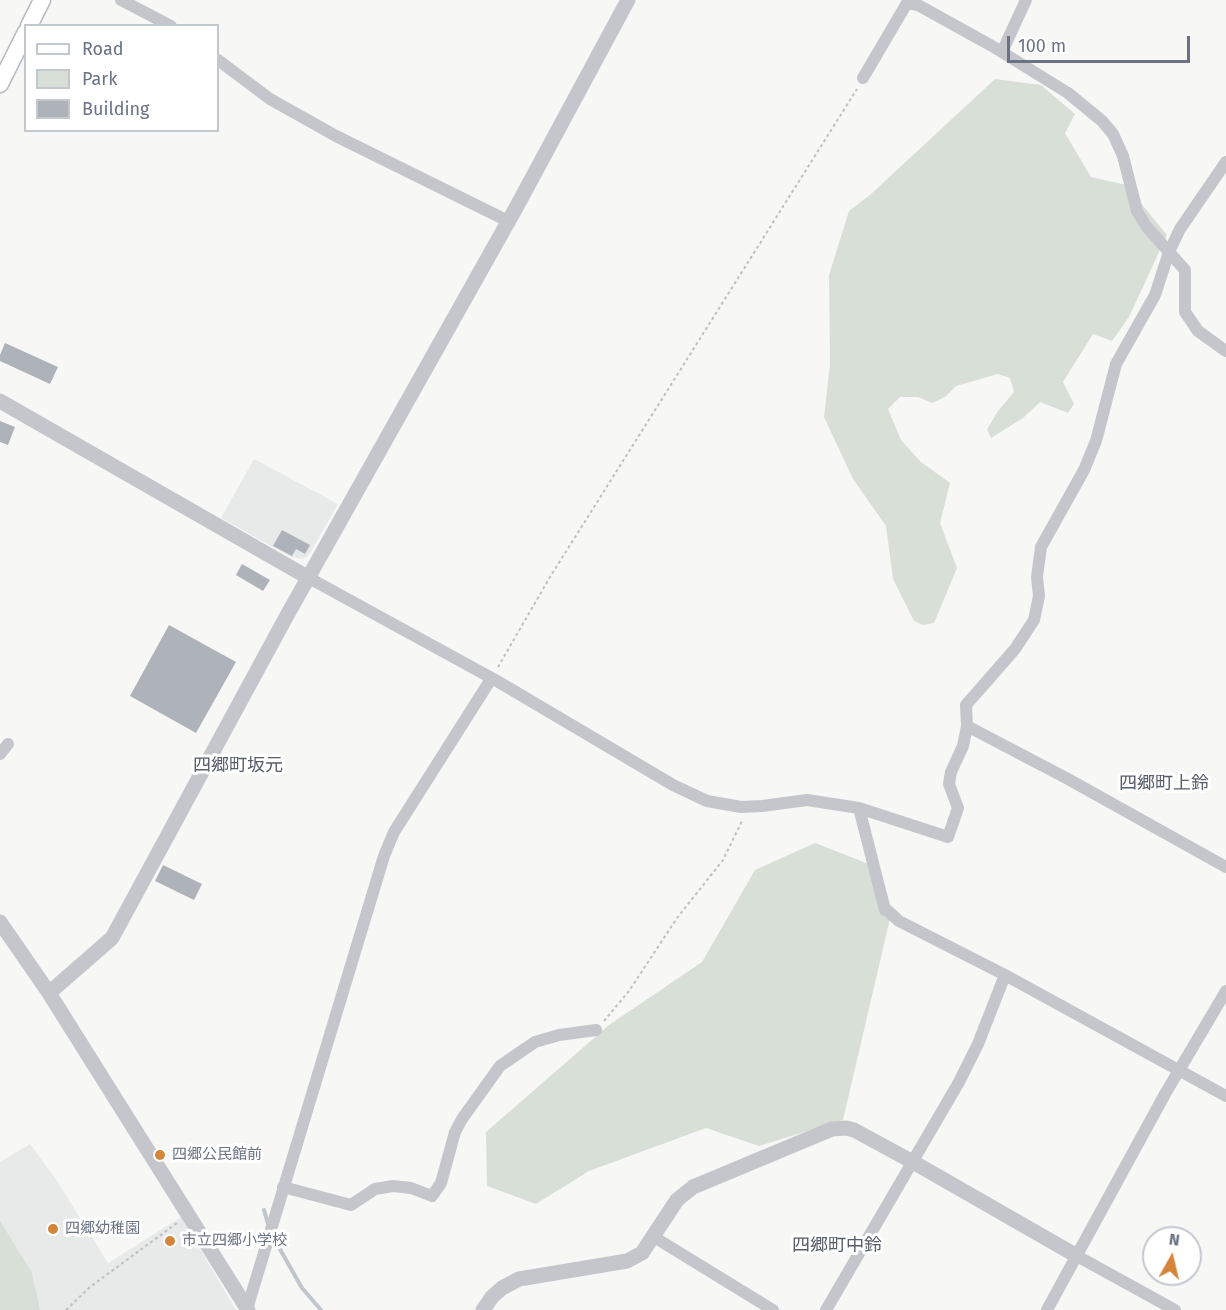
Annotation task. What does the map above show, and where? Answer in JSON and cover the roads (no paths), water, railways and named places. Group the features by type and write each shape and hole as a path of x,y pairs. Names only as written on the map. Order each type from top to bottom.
{"main road":[{"path":"30,24 42,0"},
{"path":"0,84 24,36"}],"street":[{"path":"122,0 167,24"},
{"path":"49,993 112,938 628,0"},
{"path":"1002,52 1026,0"},
{"path":"863,78 907,3 918,5 1002,52 1068,93 1102,121 1113,134 1123,156 1137,211 1146,226 1185,270 1185,312 1198,331 1226,351"},
{"path":"219,61 270,99 336,136 508,221"},
{"path":"0,401 491,679 673,785 707,801 749,807 807,800 859,808 948,837 958,808 949,784 951,772 963,746 967,726 966,705 1015,649 1034,620 1039,596 1037,577 1041,548 1084,470 1096,441 1116,364 1155,295 1169,252 1180,230 1226,162"},
{"path":"247,1310 384,856 394,832 491,679"},
{"path":"967,726 1226,867"},
{"path":"859,808 885,910 900,921 1005,975 1226,1096"},
{"path":"0,922 49,993 247,1310"},
{"path":"826,1310 913,1162 978,1044 1005,975"},
{"path":"1047,1310 1179,1070 1226,991"},
{"path":"283,1186 351,1205 375,1189 393,1186 411,1188 432,1196 441,1183 455,1132 500,1066 535,1042 559,1035 596,1030"},
{"path":"483,1310 502,1288 519,1279 627,1261 642,1253 677,1200 693,1187 832,1129 846,1128 854,1130 913,1162 1175,1310"},
{"path":"654,1237 773,1310"}],"waterway":[{"path":"264,1210 268,1224"},
{"path":"273,1237 302,1288 321,1310"}],"place":[{"name":"四郷公民館前","path":"160,1155"},
{"name":"四郷幼稚園","path":"53,1229"},
{"name":"市立四郷小学校","path":"170,1241"}],"district":[{"name":"四郷町坂元","path":"238,766"},
{"name":"四郷町上鈴","path":"1164,784"},
{"name":"四郷町中鈴","path":"837,1246"}]}
